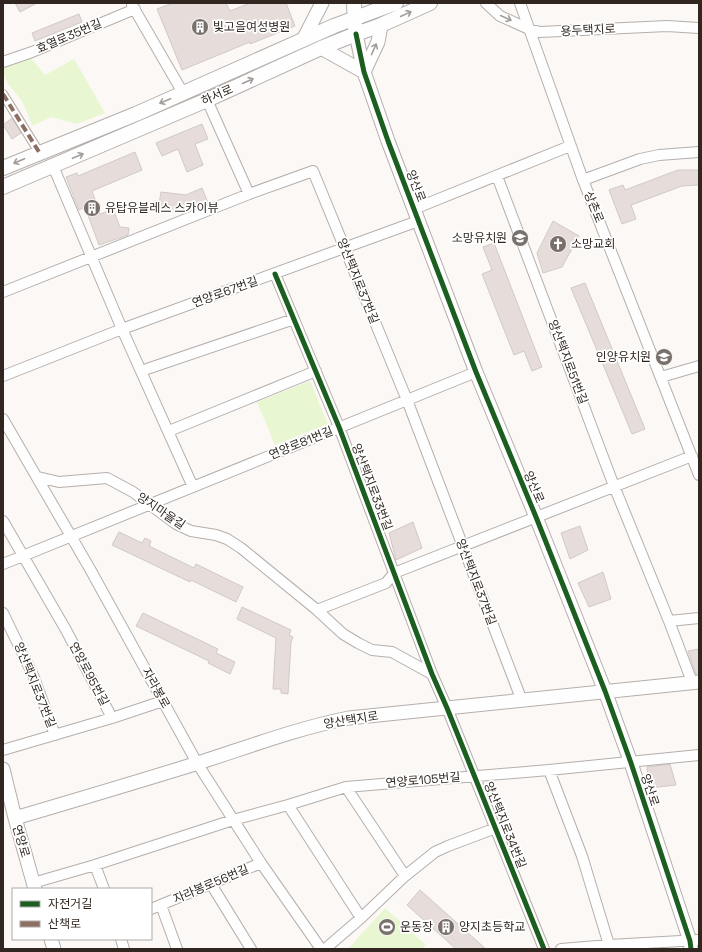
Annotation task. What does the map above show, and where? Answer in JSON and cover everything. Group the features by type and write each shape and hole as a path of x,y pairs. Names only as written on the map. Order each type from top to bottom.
{"main road":[{"path":"354,3 356,34"},
{"name":"하서로","path":"3,168 183,93 334,26 396,3"},
{"name":"하서로","path":"3,187 207,100 321,48 381,25 430,3"}],"street":[{"path":"303,40 322,3"},
{"name":"용두택지로","path":"486,3 500,16 529,29 540,32 667,26 699,28"},
{"name":"상촌로","path":"520,3 570,146 699,475"},
{"name":"효열로35번길","path":"3,62 32,52 133,6"},
{"name":"하서로","path":"133,6 183,93"},
{"path":"321,48 364,72 378,42 381,25"},
{"name":"양산로","path":"356,34 364,72 388,141 476,372 536,517 605,691 693,943"},
{"path":"3,94 39,152"},
{"path":"207,100 249,194"},
{"path":"497,176 570,146"},
{"path":"583,180 640,159 659,155 699,152"},
{"path":"53,166 122,329 193,487"},
{"name":"양산택지로37번길","path":"3,292 93,258 249,194 313,171 407,400 522,701"},
{"name":"연양로67번길","path":"3,376 122,329 344,249 497,176"},
{"name":"양산택지로51번길","path":"497,176 614,486 669,621 696,682"},
{"name":"양산택지로33번길","path":"275,274 339,427 432,674 447,708"},
{"path":"141,372 294,319"},
{"path":"661,377 699,366"},
{"path":"169,431 316,371"},
{"name":"연양로81번길","path":"3,564 476,372"},
{"name":"자라봉로","path":"3,419 38,477 70,537 90,569 197,763 261,863 322,949"},
{"name":"양산로","path":"536,517 692,456"},
{"name":"양지마을길","path":"38,477 59,482 108,478 133,492 176,524 191,531 216,535 234,543 317,610 343,634 372,650 392,652 432,674"},
{"path":"317,610 386,583 394,573 536,517"},
{"path":"3,521 23,556"},
{"name":"연양로95번길","path":"23,556 66,630 112,718"},
{"name":"양산택지로37번길","path":"3,613 33,674 55,735"},
{"path":"669,621 699,618"},
{"name":"양산택지로","path":"15,818 308,728 349,718 696,682"},
{"name":"연양로95번길","path":"3,750 112,718 163,700"},
{"name":"양산택지로34번길","path":"447,708 544,949"},
{"name":"양산로","path":"631,763 699,755"},
{"name":"연양로105번길","path":"34,886 233,820 346,787 631,763"},
{"name":"연양로","path":"3,769 34,886"},
{"path":"549,770 616,946"},
{"path":"346,787 405,876"},
{"path":"288,805 361,918"},
{"path":"325,949 361,918 405,876 435,852 496,828"},
{"name":"자라봉로56번길","path":"152,909 261,863"},
{"path":"95,865 104,888"},
{"path":"211,884 251,949"},
{"name":"자라봉로56번길","path":"161,905 177,949"},
{"path":"561,949 693,943"}],"green space":[{"path":"30,57 45,75 74,59 105,113 77,124 51,117 32,126 23,103 9,85 3,73 3,68"},
{"path":"310,381 328,424 275,445 257,402"},
{"name":"운동장","path":"385,908 426,945 422,949 348,949"}],"building":[{"path":"15,3 37,3 20,12"},
{"name":"빛고을여성병원","path":"173,3 226,3 230,11 250,3 286,3 295,26 250,44 250,42 182,70 157,9"},
{"path":"79,14 82,22 35,41 32,33"},
{"path":"12,118 21,133 12,139 3,125"},
{"path":"202,124 208,139 195,144 203,165 187,172 178,149 162,156 156,143"},
{"path":"135,152 142,170 92,191 100,214 113,209 120,227 129,228 128,235 99,245 85,207 79,210 66,177 77,173 78,176"},
{"path":"678,170 699,170 699,185 682,186 631,205 636,219 622,224 609,190 623,185 625,190"},
{"path":"202,188 208,203 183,213 158,210 161,192 186,195"},
{"name":"소망교회","path":"553,221 579,236 562,267 543,273 537,253"},
{"path":"494,243 542,367 532,371 524,351 514,355 482,274 492,270 483,247"},
{"path":"585,283 645,429 632,434 571,288"},
{"path":"413,522 422,548 396,560 389,533"},
{"path":"580,526 588,550 570,559 561,533"},
{"path":"119,532 142,543 145,538 151,541 149,546 194,568 196,564 243,587 236,602 112,545"},
{"path":"603,572 611,599 589,607 578,583"},
{"path":"242,607 291,630 289,635 293,637 291,642 288,694 281,693 281,689 273,689 276,638 237,619"},
{"path":"143,613 218,649 216,653 235,662 230,674 208,663 209,661 136,626"},
{"path":"699,649 699,674 696,674 688,651"},
{"path":"670,764 676,785 649,788 647,767"},
{"name":"양지초등학교","path":"420,890 486,949 456,949 407,905"}],"marked path":[{"path":"3,94 39,152"}],"cycle path":[{"path":"356,34 364,72 388,141 476,372 536,517 605,691 631,763 690,941 691,949"},
{"path":"275,274 339,427 432,674 544,949"}],"place":[{"name":"빛고을여성병원","path":"200,27"},
{"name":"유탑유블레스 스카이뷰","path":"92,208"},
{"name":"소망유치원","path":"520,238"},
{"name":"소망교회","path":"558,244"},
{"name":"인양유치원","path":"664,357"},
{"name":"운동장","path":"387,927"},
{"name":"양지초등학교","path":"446,927"}]}
